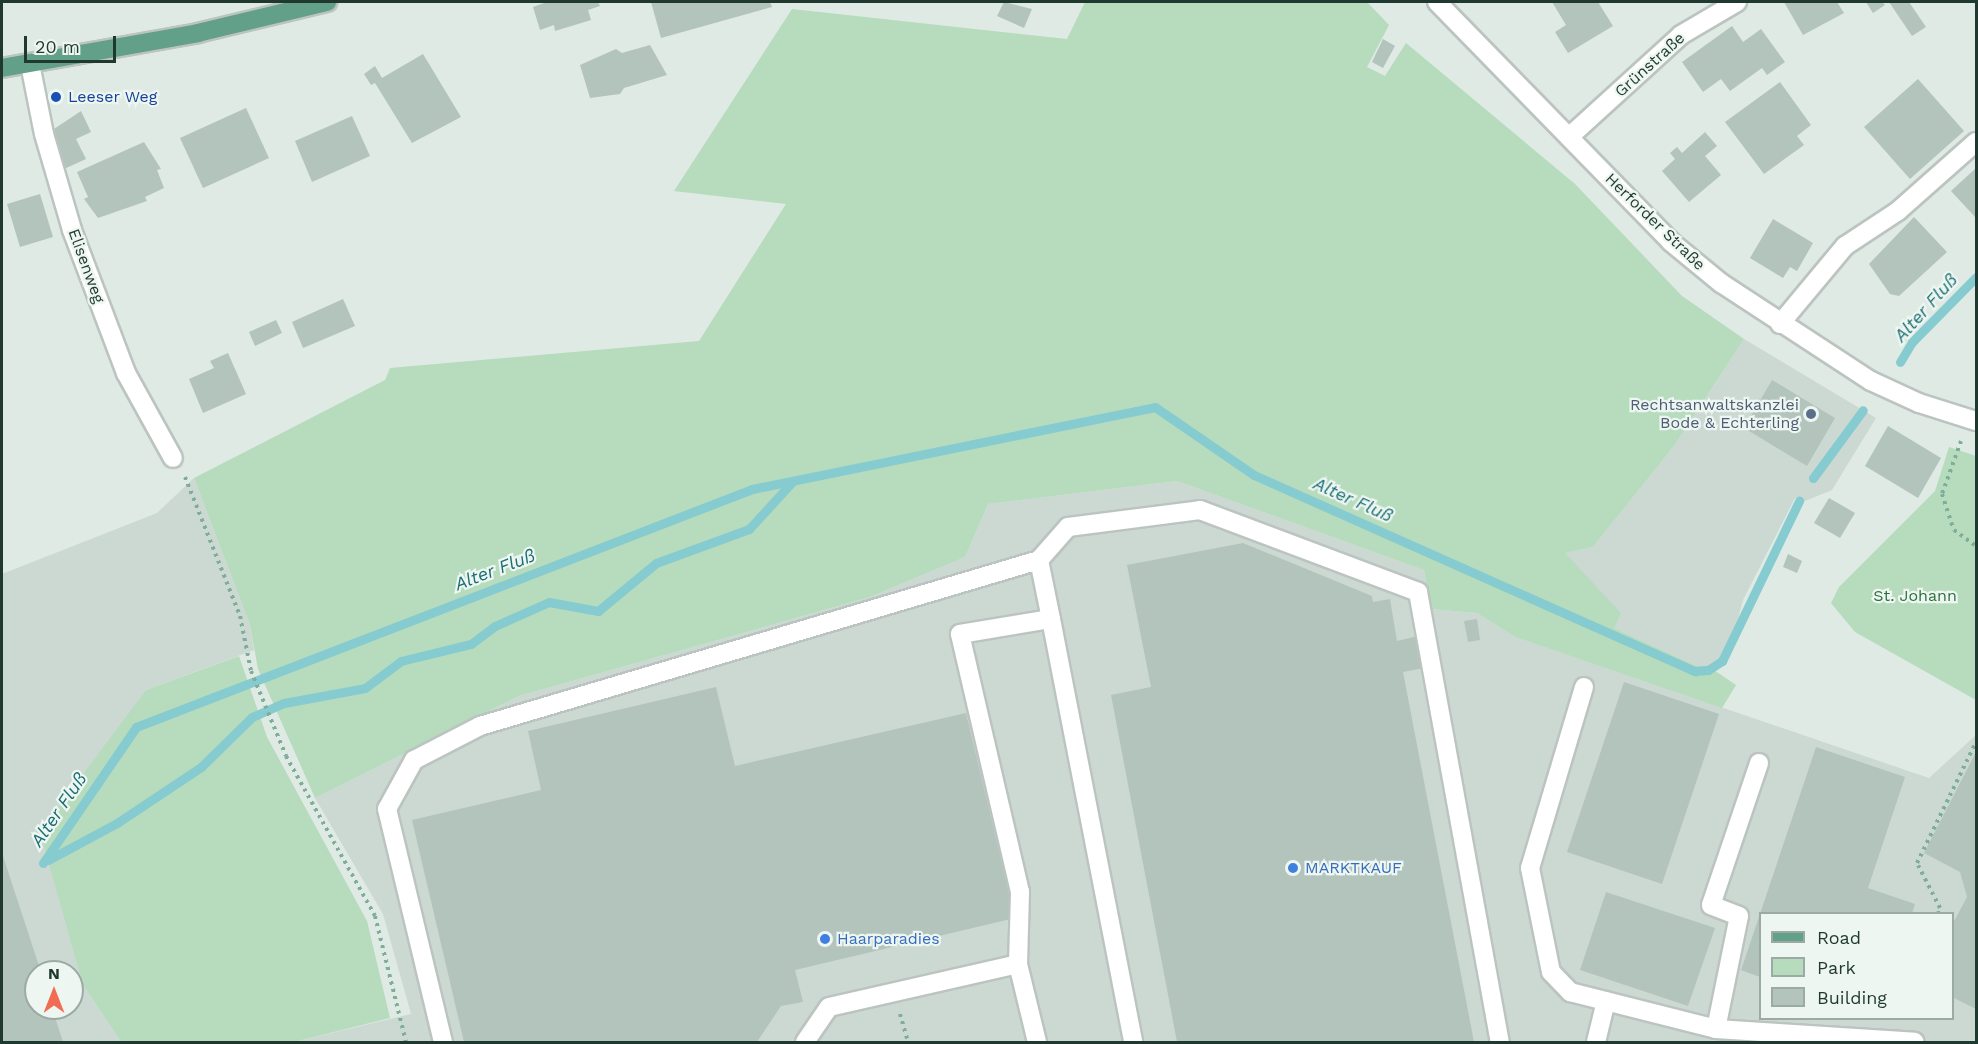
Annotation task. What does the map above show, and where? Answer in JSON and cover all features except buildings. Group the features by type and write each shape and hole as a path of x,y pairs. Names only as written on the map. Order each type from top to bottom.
{"main road":[{"path":"2,68 198,33 327,2"}],"street":[{"name":"Herforder Straße","path":"1437,2 1671,242 1780,324 1871,381 1919,404 1977,421"},
{"name":"Grünstraße","path":"1569,137 1681,35 1737,2"},
{"name":"Elisenweg","path":"30,64 44,134 72,230 126,373 173,458"},
{"path":"1780,324 1845,246 1898,211 1977,142"},
{"path":"443,1042 387,809 414,760 480,726 1039,560 1068,527 1200,510 1418,592 1500,1042"},
{"path":"1039,560 1134,1042"},
{"path":"1037,1042 1018,964 1020,892 960,634 1051,619"},
{"path":"1584,687 1530,868 1551,972 1570,992 1716,1029 1757,1037 1915,1042"},
{"path":"1716,1029 1739,916 1711,905 1759,764"},
{"path":"805,1042 829,1008 1018,964"},
{"path":"1596,1042 1605,1001"}],"path":[{"path":"173,458 240,616 256,686 286,756 375,916 406,1042"},
{"path":"1951,465 1942,494 1954,530 1977,546"},
{"path":"1939,912 1940,908 1917,863 1977,742"}],"shaded area":[{"path":"1744,339 1876,418 1832,490 1805,501 1795,498 1743,600 1735,630 1720,658 1708,666 1697,666 1614,628 1564,553 1593,547 1674,446"},
{"path":"194,478 250,625 254,650 146,690 84,980 84,960 24,960 24,1020 84,1020 84,986 121,1042 2,1042 2,574 157,513"},
{"path":"1177,481 1424,570 1431,609 1477,613 1515,637 1929,778 1976,735 1976,1042 294,1042 411,1014 383,914 315,798 519,696 870,597 965,557 988,504"}],"green space":[{"path":"1085,2 1367,2 1389,25 1367,67 1385,76 1406,43 1575,184 1682,296 1744,339 1674,446 1593,547 1565,553 1621,613 1614,628 1697,666 1708,666 1736,685 1722,708 1515,637 1477,613 1431,609 1424,570 1177,481 988,504 965,557 870,597 519,696 315,798 258,669 250,625 194,478 385,380 390,368 699,341 786,204 674,191 792,9 1067,39"},
{"name":"St. Johann","path":"1949,447 1976,456 1976,700 1855,632 1831,603 1839,587 1935,491"},
{"path":"239,656 267,737 367,921 390,1018 294,1042 121,1042 84,986 84,960 76,960 40,832 146,690"}],"waterway":[{"name":"Alter Fluß","path":"1900,362 1912,342 1976,277"},
{"name":"Alter Fluß","path":"43,863 136,727 752,489 1155,407 1254,475 1695,671 1708,670 1722,661 1799,501"},
{"name":"Alter Fluß","path":"1813,478 1863,410"},
{"name":"Alter Fluß","path":"48,860 117,823 201,767 252,717 284,703 365,688 401,661 471,644 495,626 549,602 598,611 656,563 749,529 793,481"}],"place":[{"name":"Leeser Weg","path":"56,97"},
{"name":"Rechtsanwaltskanzlei Bode & Echterling","path":"1811,414"},
{"name":"MARKTKAUF","path":"1293,868"},
{"name":"Haarparadies","path":"825,939"}]}
